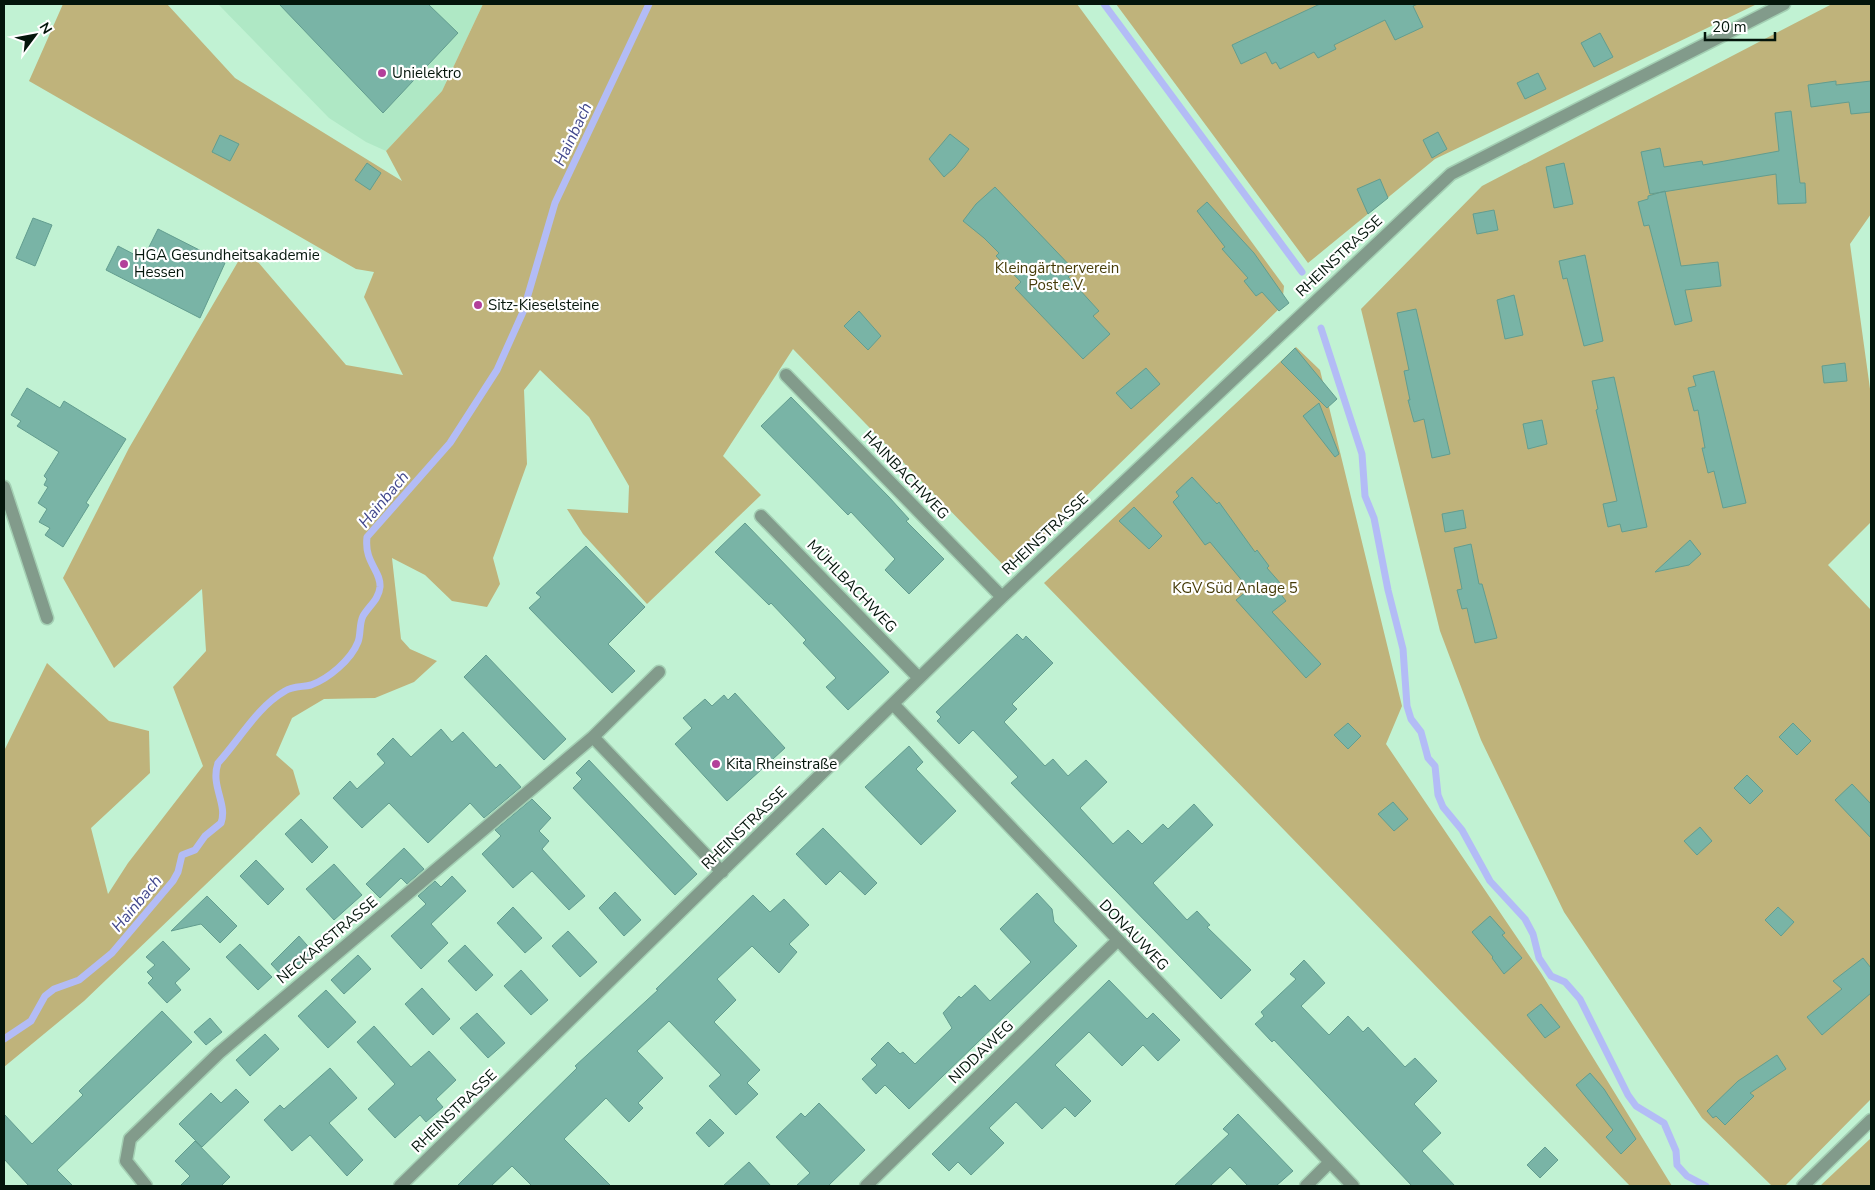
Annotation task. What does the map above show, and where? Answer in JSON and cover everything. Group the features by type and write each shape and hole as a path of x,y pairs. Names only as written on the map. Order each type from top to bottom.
{"street":[{"name":"RHEINSTRASSE","path":"400,1186 1002,598 1451,174 1784,4"},
{"name":"HAINBACHWEG","path":"786,375 1002,598"},
{"path":"4,487 47,618"},
{"name":"MÜHLBACHWEG","path":"761,516 920,678"},
{"name":"NECKARSTRASSE","path":"146,1186 126,1161 130,1139 219,1054 593,737 659,672"},
{"name":"DONAUWEG","path":"892,704 1353,1186"},
{"path":"593,737 722,872"},
{"name":"NIDDAWEG","path":"866,1186 1117,941"},
{"path":"1804,1186 1871,1120"},
{"path":"1306,1186 1330,1162"}],"shaded area":[{"path":"218,4 483,4 442,91 386,151 366,142 329,118"}],"green space":[{"name":"Kleingärtnerverein Post e.V.","path":"63,4 167,4 235,78 402,181 386,151 442,91 483,4 1077,4 1284,286 1282,306 1009,571 793,349 723,456 761,495 647,604 583,534 567,509 628,513 629,486 589,417 540,370 524,390 527,464 493,558 500,584 487,607 452,601 425,575 392,558 401,639 410,649 437,661 414,682 375,698 324,699 292,718 276,755 293,770 300,794 84,1001 4,1067 4,751 47,663 109,721 149,731 150,773 91,828 108,894 128,863 203,766 173,687 206,651 202,589 114,668 63,578 129,448 239,260 258,262 346,365 403,375 364,297 374,272 356,269 29,81"},
{"path":"1116,4 1757,4 1435,159 1308,263"},
{"path":"1832,4 1871,4 1871,214 1850,244 1871,396 1871,522 1828,565 1871,610 1871,1099 1785,1186 1772,1186 1702,1118 1564,912 1481,740 1440,631 1361,309 1482,186"},
{"name":"KGV Süd Anlage 5","path":"1296,347 1320,370 1402,706 1386,744 1541,973 1672,1186 1630,1186 1044,583"},
{"path":"1871,1138 1871,1186 1820,1186"}],"building":[{"name":"Unielektro","path":"279,4 428,4 458,33 383,113"},
{"path":"1320,4 1418,4 1413,6 1423,27 1395,40 1385,20 1334,45 1336,49 1318,58 1314,52 1280,69 1276,62 1272,64 1266,52 1241,64 1232,45"},
{"path":"1600,33 1613,57 1594,67 1581,43"},
{"path":"1538,73 1546,89 1525,99 1517,83"},
{"path":"1836,81 1836,85 1871,81 1871,112 1851,114 1849,102 1811,107 1808,85"},
{"path":"1791,111 1800,183 1805,183 1806,203 1778,204 1776,174 1650,194 1641,152 1660,148 1664,167 1702,161 1703,165 1779,151 1775,113"},
{"path":"1438,132 1447,149 1432,158 1423,140"},
{"path":"950,134 969,149 955,167 944,177 929,159"},
{"path":"220,135 239,144 230,161 212,152"},
{"path":"367,163 381,173 370,190 355,180"},
{"path":"1564,163 1573,204 1554,208 1546,167"},
{"path":"1380,179 1388,198 1368,214 1357,189"},
{"path":"995,187 1075,271 1068,277 1099,311 1093,316 1110,334 1083,359 1015,288 1021,282 996,256 999,253 963,221 976,204"},
{"path":"1665,191 1681,266 1718,262 1721,286 1685,290 1692,321 1675,325 1649,225 1644,226 1638,202 1648,199 1648,196"},
{"path":"1207,202 1254,253 1289,303 1279,311 1262,292 1256,296 1244,281 1248,278 1222,249 1225,247 1197,211"},
{"path":"1494,210 1498,230 1477,234 1473,214"},
{"path":"33,218 52,225 35,266 16,258"},
{"path":"158,229 225,263 200,318 106,270 118,246 143,259"},
{"path":"1585,255 1603,341 1584,346 1567,278 1563,279 1559,261"},
{"path":"1514,295 1523,335 1505,339 1497,300"},
{"path":"1416,309 1450,454 1432,458 1424,419 1414,422 1408,400 1410,400 1404,371 1409,370 1397,313"},
{"path":"859,311 881,336 868,350 844,326"},
{"path":"1295,348 1337,399 1327,408 1281,362"},
{"path":"1845,363 1847,381 1824,383 1822,366"},
{"path":"1146,368 1160,384 1131,409 1116,393"},
{"path":"1714,371 1746,503 1723,508 1714,471 1708,473 1702,448 1705,448 1698,410 1694,411 1688,388 1696,386 1693,376"},
{"path":"1614,377 1647,527 1622,532 1620,524 1608,527 1603,504 1617,501 1596,410 1598,409 1592,381"},
{"path":"27,388 60,408 64,401 126,439 86,503 89,505 63,547 45,535 50,528 39,522 47,509 38,503 48,487 44,485 47,479 44,476 59,452 17,426 21,421 11,415"},
{"path":"791,397 889,497 909,519 906,521 944,559 909,594 885,570 895,559 851,512 848,515 761,426"},
{"path":"1319,403 1339,454 1335,457 1303,416"},
{"path":"1542,420 1547,444 1528,449 1523,424"},
{"path":"1192,477 1217,504 1219,502 1255,552 1257,550 1269,566 1267,568 1281,584 1276,588 1286,601 1272,612 1321,664 1306,678 1236,600 1249,589 1210,542 1205,545 1173,502 1179,496 1176,492"},
{"path":"1134,507 1162,536 1149,549 1119,521"},
{"path":"1463,510 1466,528 1445,532 1442,514"},
{"path":"745,523 889,672 848,710 826,687 836,678 803,643 806,640 771,603 769,605 715,552"},
{"path":"1690,540 1701,554 1689,565 1655,572"},
{"path":"1471,544 1479,584 1482,584 1497,638 1475,643 1467,608 1462,609 1457,590 1462,589 1454,548"},
{"path":"586,546 645,607 608,644 635,671 612,693 529,608 541,597 536,593"},
{"path":"1017,634 1023,640 1026,636 1053,663 1012,704 1017,709 1004,722 1045,766 1053,759 1068,776 1086,760 1107,782 1080,808 1113,844 1128,830 1142,844 1163,824 1168,829 1194,804 1213,825 1153,883 1187,920 1197,911 1210,925 1207,927 1251,970 1221,999 1011,783 1018,777 973,730 959,744 937,721 941,717 936,712"},
{"path":"486,655 566,739 544,760 464,677"},
{"path":"735,693 785,748 727,801 675,744 692,728 683,718 705,699 712,706 724,695 728,700"},
{"path":"1348,723 1361,736 1348,749 1334,735"},
{"path":"1793,723 1811,741 1797,755 1779,737"},
{"path":"441,729 452,742 463,732 496,768 500,764 521,787 484,818 470,803 428,843 389,803 362,828 333,798 350,781 357,789 385,763 377,754 393,738 411,757"},
{"path":"909,746 923,762 916,769 956,811 921,845 865,787"},
{"path":"589,760 697,874 675,895 573,788 582,779 576,773"},
{"path":"1747,775 1763,791 1750,804 1734,788"},
{"path":"1852,784 1871,804 1871,838 1835,800"},
{"path":"532,799 551,818 539,831 549,841 542,849 585,896 569,910 532,871 513,888 482,854 501,836 495,830"},
{"path":"1393,802 1408,819 1394,831 1378,814"},
{"path":"301,819 328,847 312,863 285,834"},
{"path":"1700,827 1712,841 1697,855 1684,841"},
{"path":"823,828 877,883 865,895 840,871 826,885 796,854"},
{"path":"404,848 424,869 407,884 401,878 380,898 366,884"},
{"path":"256,860 284,889 268,905 240,876"},
{"path":"334,864 362,895 334,920 306,889"},
{"path":"452,876 466,891 431,924 448,943 421,969 391,936 426,904 418,896 435,881 441,887"},
{"path":"615,892 641,920 624,936 599,908"},
{"path":"1037,893 1052,909 1054,922 1077,946 909,1109 885,1085 876,1094 862,1079 877,1065 871,1059 888,1042 900,1054 903,1052 915,1064 952,1028 943,1013 959,996 961,998 975,985 990,1001 1031,962 1000,929"},
{"path":"753,895 770,912 784,899 809,925 789,944 797,952 779,973 752,946 717,979 736,1000 714,1022 760,1070 747,1083 758,1094 736,1115 709,1086 721,1075 669,1021 637,1051 663,1078 638,1103 643,1108 629,1122 606,1098 564,1139 611,1186 532,1186 512,1166 491,1186 457,1186 577,1068 575,1066 658,990 656,989"},
{"path":"207,896 237,926 220,943 201,924 171,931"},
{"path":"513,907 542,938 525,953 497,923"},
{"path":"1778,907 1794,922 1781,936 1765,920"},
{"path":"1490,916 1505,933 1502,935 1522,958 1504,974 1493,957 1472,932"},
{"path":"568,931 597,962 580,977 552,946"},
{"path":"299,936 313,952 285,979 271,964"},
{"path":"163,941 190,969 175,983 181,990 167,1003 148,983 153,978 147,972 155,965 146,957"},
{"path":"240,944 272,977 258,990 226,957"},
{"path":"465,945 493,975 476,991 448,961"},
{"path":"358,955 371,969 344,994 331,980"},
{"path":"1863,958 1871,968 1871,993 1822,1035 1807,1017 1842,989 1833,981"},
{"path":"1304,960 1325,983 1301,1006 1329,1035 1348,1016 1363,1032 1368,1027 1405,1067 1415,1058 1437,1081 1414,1104 1441,1133 1422,1151 1455,1186 1412,1186 1274,1040 1272,1042 1255,1024 1264,1016 1261,1012 1296,979 1290,974"},
{"path":"521,970 548,1000 531,1015 504,986"},
{"path":"1109,980 1147,1019 1153,1013 1180,1040 1158,1061 1143,1045 1122,1066 1089,1032 1055,1065 1091,1101 1075,1117 1065,1107 1042,1129 1016,1102 989,1128 1004,1143 971,1175 958,1162 949,1171 932,1154"},
{"path":"422,988 450,1019 433,1035 405,1004"},
{"path":"326,990 356,1022 328,1048 298,1016"},
{"path":"1541,1004 1560,1027 1545,1038 1527,1015"},
{"path":"162,1011 192,1042 57,1170 73,1186 29,1186 4,1159 4,1114 32,1144 83,1095 79,1091"},
{"path":"477,1013 505,1043 488,1058 460,1028"},
{"path":"210,1018 222,1032 206,1045 194,1032"},
{"path":"374,1026 411,1067 429,1051 456,1080 436,1099 443,1107 426,1122 420,1115 395,1138 368,1109 395,1084 357,1042"},
{"path":"265,1034 279,1049 250,1076 236,1060"},
{"path":"1777,1055 1786,1069 1750,1093 1754,1096 1725,1125 1716,1116 1713,1118 1707,1111 1738,1081"},
{"path":"330,1068 357,1098 329,1123 363,1160 347,1176 310,1135 292,1151 264,1120 280,1105 284,1109"},
{"path":"1590,1073 1604,1089 1636,1139 1621,1154 1606,1137 1613,1130 1576,1085"},
{"path":"236,1089 249,1102 202,1147 179,1124 211,1093 221,1103"},
{"path":"819,1103 865,1150 828,1186 796,1186 810,1173 776,1137 801,1113 805,1117"},
{"path":"1238,1114 1293,1171 1276,1186 1248,1186 1230,1167 1210,1186 1174,1186 1229,1134 1223,1129"},
{"path":"710,1119 724,1133 709,1147 696,1133"},
{"path":"195,1141 230,1177 221,1186 180,1186 190,1176 175,1161"},
{"path":"1545,1147 1558,1160 1540,1178 1527,1165"},
{"path":"749,1162 771,1186 723,1186"}],"waterway":[{"name":"Hainbach","path":"4,1039 31,1021 45,996 54,989 79,980 112,953 173,881 178,872 182,855 195,850 205,836 221,823 223,816 216,779 218,763 257,714 288,689 311,685 325,678 345,662 355,649 359,639 363,616 376,599 380,587 380,581 368,553 367,537 450,443 497,370 523,312 555,203 649,4"},
{"path":"1104,4 1302,272"},
{"path":"1321,328 1362,454 1365,496 1374,518 1388,590 1403,649 1407,706 1411,719 1421,732 1428,758 1435,766 1438,795 1443,807 1462,830 1490,881 1525,919 1533,934 1539,958 1551,976 1565,982 1580,999 1628,1095 1636,1106 1664,1123 1676,1151 1677,1165 1687,1176 1706,1186"}],"place":[{"name":"Unielektro","path":"382,73"},
{"name":"HGA Gesundheitsakademie Hessen","path":"124,264"},
{"name":"Sitz-Kieselsteine","path":"478,305"},
{"name":"Kita Rheinstraße","path":"716,764"}]}
